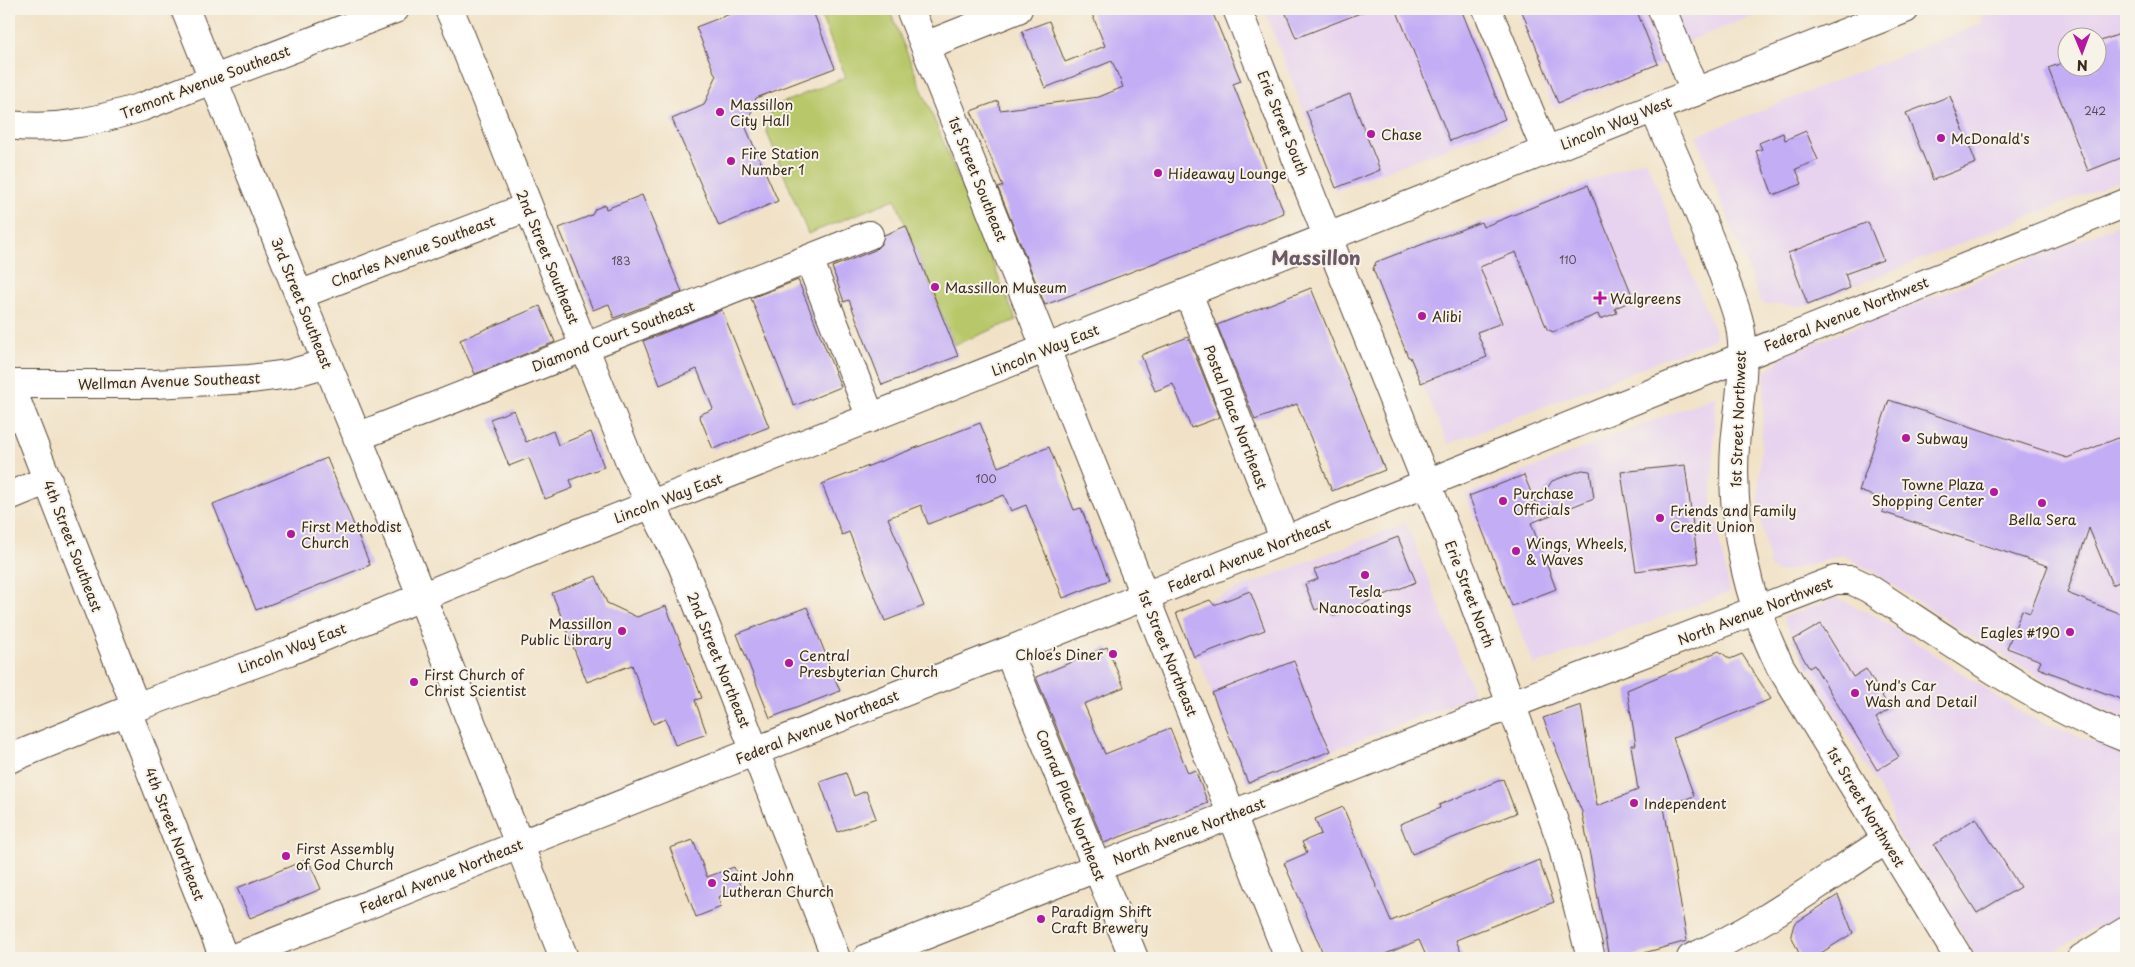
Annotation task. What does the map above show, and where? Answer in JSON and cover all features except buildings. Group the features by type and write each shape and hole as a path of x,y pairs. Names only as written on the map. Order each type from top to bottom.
{"street":[{"name":"3rd Street Southeast","path":"185,9 564,958"},
{"name":"Tremont Avenue Southeast","path":"9,125 56,126 84,124 142,107 395,9"},
{"name":"2nd Street Southeast","path":"449,9 632,467 651,505"},
{"name":"1st Street Southeast","path":"910,9 1046,349"},
{"path":"925,46 1018,9"},
{"name":"Erie Street South","path":"1237,9 1328,238"},
{"path":"1487,9 1546,151"},
{"path":"1662,9 1695,92"},
{"name":"Lincoln Way West","path":"1328,238 1905,9"},
{"name":"1st Street Northwest","path":"1654,108 1687,182 1740,326 1742,356 1735,446 1735,494 1739,530 1757,610 1769,644 1780,666 1959,958"},
{"name":"Federal Avenue Northwest","path":"1428,484 2126,203"},
{"name":"Charles Avenue Southeast","path":"299,295 528,207"},
{"name":"Diamond Court Southeast","path":"357,437 869,235"},
{"name":"Lincoln Way East","path":"9,759 132,709 289,651 421,596 1328,238"},
{"name":"Erie Street North","path":"1328,238 1464,576 1561,841 1591,958"},
{"path":"809,259 871,418"},
{"name":"Postal Place Northeast","path":"1188,294 1285,541"},
{"name":"1st Street Northeast","path":"1046,349 1289,958"},
{"name":"Wellman Avenue Southeast","path":"11,384 154,384 250,379 289,374 327,363"},
{"name":"4th Street Southeast","path":"11,384 132,709"},
{"path":"9,496 48,480"},
{"name":"Federal Avenue Northeast","path":"234,958 1428,484"},
{"name":"2nd Street Northeast","path":"651,505 682,565 836,958"},
{"name":"North Avenue Northwest","path":"1511,705 1821,584 1835,580 1851,580 1868,588 2012,681 2076,717 2126,738"},
{"name":"Conrad Place Northeast","path":"1008,652 1134,958"},
{"name":"North Avenue Northeast","path":"867,958 1511,705"},
{"name":"4th Street Northeast","path":"132,709 224,958"},
{"path":"1691,958 1729,939 1777,911 1886,840"},
{"path":"2082,958 2126,931"}],"shaded area":[{"path":"1264,9 1463,9 1507,114 1509,124 1335,191"},
{"path":"1517,9 1772,9 1691,40 1662,66 1556,108 1551,103"},
{"path":"1998,9 2126,9 2126,178 1803,306 1764,304 1760,300 1696,136 1983,23 1981,16"},
{"path":"1646,159 1716,335 1715,339 1448,444 1410,357 1408,357 1373,269 1376,262 1504,215"},
{"path":"2126,222 2126,719 2070,695 1966,633 1872,571 1843,555 1778,573 1770,567 1758,506 1765,372 1787,354"},
{"path":"1716,396 1712,505 1730,592 1534,665 1465,495"},
{"path":"1406,523 1470,683 1473,695 1248,783 1180,612"},
{"path":"1837,598 1877,617 2025,715 2126,755 2126,915 2096,934 2100,924 2043,958 1978,958 1895,830 1891,810 1793,640 1783,617"}],"green space":[{"path":"818,9 889,9 1016,320 954,345 895,199 808,234 766,130 772,107 846,77"}],"place":[{"name":"Massillon City Hall","path":"720,112"},
{"name":"Chase","path":"1371,134"},
{"name":"McDonald's","path":"1941,138"},
{"name":"Fire Station Number 1","path":"731,161"},
{"name":"Hideaway Lounge","path":"1158,173"},
{"name":"Massillon Museum","path":"935,287"},
{"name":"Walgreens","path":"1600,298"},
{"name":"Alibi","path":"1422,316"},
{"name":"Subway","path":"1906,438"},
{"name":"Towne Plaza Shopping Center","path":"1994,492"},
{"name":"Purchase Officials","path":"1503,501"},
{"name":"Bella Sera","path":"2042,503"},
{"name":"Friends and Family Credit Union","path":"1660,518"},
{"name":"First Methodist Church","path":"291,534"},
{"name":"Wings, Wheels, & Waves","path":"1516,551"},
{"name":"Tesla Nanocoatings","path":"1365,575"},
{"name":"Massillon Public Library","path":"622,631"},
{"name":"Eagles #190","path":"2070,632"},
{"name":"Chloe’s Diner","path":"1113,654"},
{"name":"Central Presbyterian Church","path":"789,663"},
{"name":"First Church of Christ Scientist","path":"414,682"},
{"name":"Yund's Car Wash and Detail","path":"1855,693"},
{"name":"Independent","path":"1634,803"},
{"name":"First Assembly of God Church","path":"286,856"},
{"name":"Saint John Lutheran Church","path":"712,883"},
{"name":"Paradigm Shift Craft Brewery","path":"1041,919"}],"district":[{"name":"Massillon","path":"1316,257"}]}
